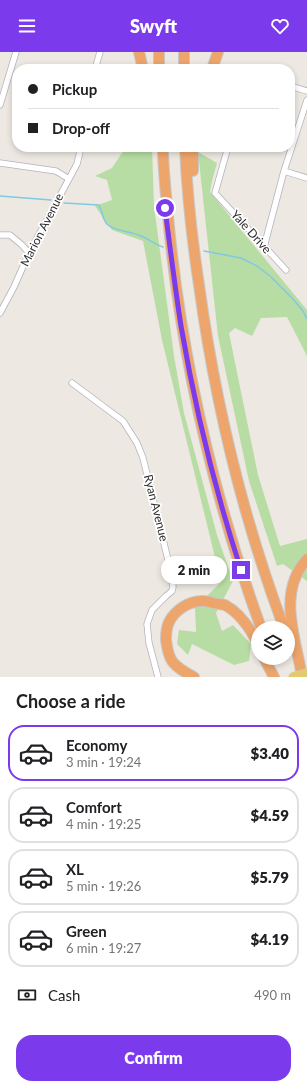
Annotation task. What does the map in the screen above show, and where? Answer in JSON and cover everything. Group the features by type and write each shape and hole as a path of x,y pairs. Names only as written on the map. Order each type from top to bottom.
{"highway":[{"path":"139,52 142,64"},
{"path":"159,52 160,64"},
{"path":"184,52 184,64"},
{"path":"214,64 218,52"},
{"path":"214,64 222,52"},
{"path":"157,152 179,312 206,450 237,557 259,621"},
{"path":"163,152 171,251"},
{"path":"185,152 192,233 214,383 227,441 253,533 282,621"},
{"path":"192,233 193,152"},
{"path":"304,674 292,625 290,597 296,575 307,559"},
{"path":"194,677 178,667 172,661 168,653 166,632 169,622 182,607 204,601 224,605 235,612 245,622 251,632"},
{"path":"295,653 304,674"},
{"path":"268,665 274,677"},
{"path":"275,665 280,677"}],"main road":[{"path":"293,677 304,674"}],"street":[{"path":"12,64 16,52"},
{"path":"96,64 100,52"},
{"path":"0,105 12,65"},
{"path":"295,87 307,91"},
{"path":"295,137 307,100"},
{"name":"Marion Avenue","path":"0,313 11,293 29,253 77,164 80,152"},
{"name":"Yale Drive","path":"227,152 215,193 286,270"},
{"path":"264,247 290,152"},
{"path":"0,163 56,172 69,179"},
{"path":"284,171 307,178"},
{"path":"0,235 10,235 29,253"},
{"name":"Ryan Avenue","path":"72,383 123,421 137,443 143,458 172,576 173,587 172,591 152,610 147,624 149,643 158,677"}],"green space":[{"path":"123,152 152,152 154,206 174,356 184,413 217,535 233,581 216,613 222,631 233,625 251,644 249,661 234,665 192,644 188,655 177,644 179,630 196,632 195,608 221,582 162,340 143,241 112,230 95,206 112,200 107,180 95,176 112,168"},
{"path":"198,152 217,163 210,192 307,310 307,356 287,317 261,318 252,336 235,328 229,333 258,475 280,546 307,539 307,581 283,564 277,566 249,481 218,336"}],"waterway":[{"path":"0,196 51,200"},
{"path":"64,203 99,205 108,225 116,229 137,234 163,247"},
{"path":"204,251 241,258 257,266 270,276 293,299 303,311 307,319"}],"route":[{"path":"165,208 179,312 188,365 210,465 241,570"}]}
